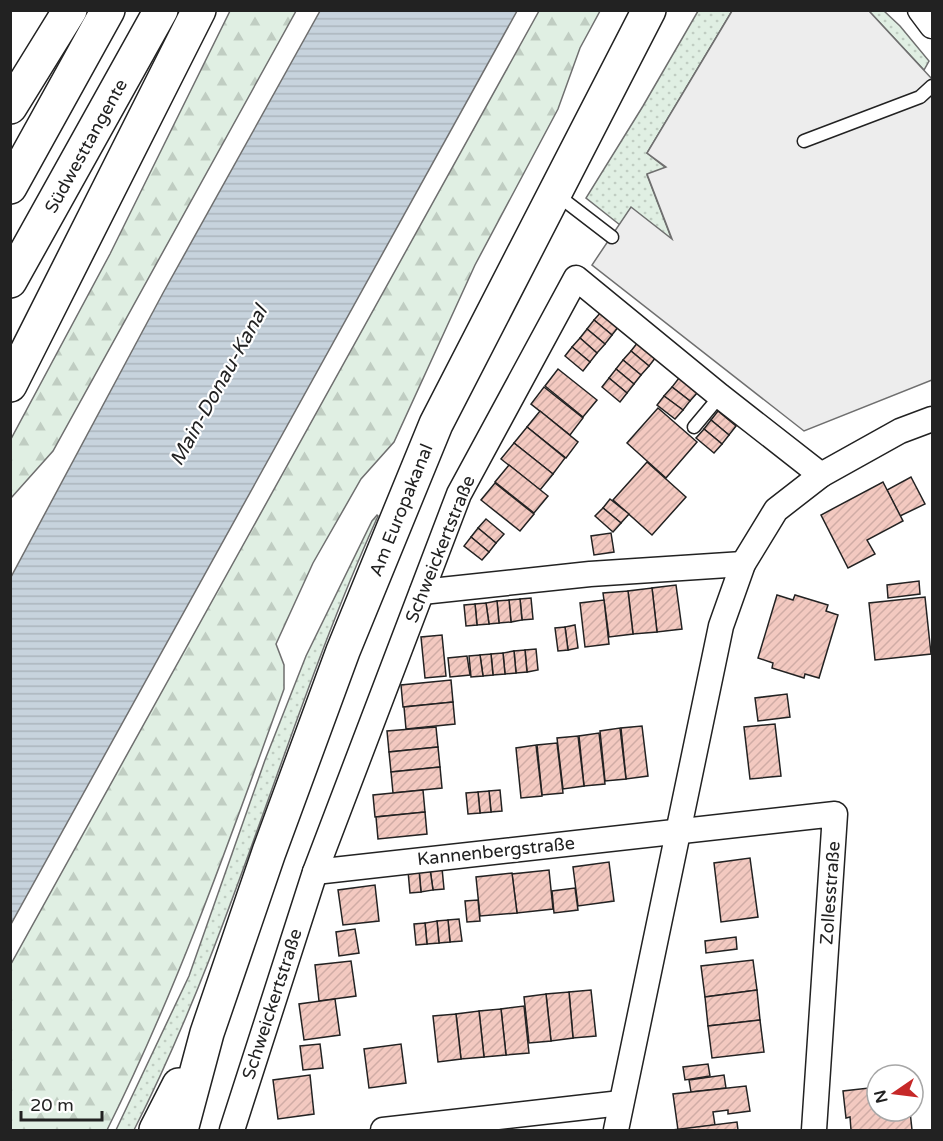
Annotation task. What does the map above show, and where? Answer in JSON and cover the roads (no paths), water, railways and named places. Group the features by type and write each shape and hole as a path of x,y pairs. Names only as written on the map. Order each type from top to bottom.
{"main road":[{"path":"10,107 70,10"},
{"path":"10,187 108,10"},
{"name":"Südwesttangente","path":"10,281 161,10"},
{"path":"10,385 199,10"},
{"name":"Am Europakanal","path":"181,1131 207,1033 268,852 338,662 436,424 649,10"},
{"name":"Am Europakanal","path":"156,1131 207,1033"}],"street":[{"path":"920,10 933,26"},
{"name":"Schweickertstraße","path":"232,1131 315,872 459,494 576,278 720,396 821,474"},
{"path":"616,1131 721,626 743,564 776,510 821,474 900,431 933,419"},
{"path":"422,592 590,574 743,564"},
{"name":"Zollesstraße","path":"678,831 835,814 814,1131"},
{"name":"Kannenbergstraße","path":"315,872 678,831"},
{"path":"383,1131 621,1103"}],"lane":[{"path":"804,141 920,97 933,86"},
{"path":"555,193 612,237"},
{"path":"694,427 720,396"}],"water":[{"name":"Main-Donau-Kanal","path":"320,11 517,11 11,924 11,577 163,293"}]}
